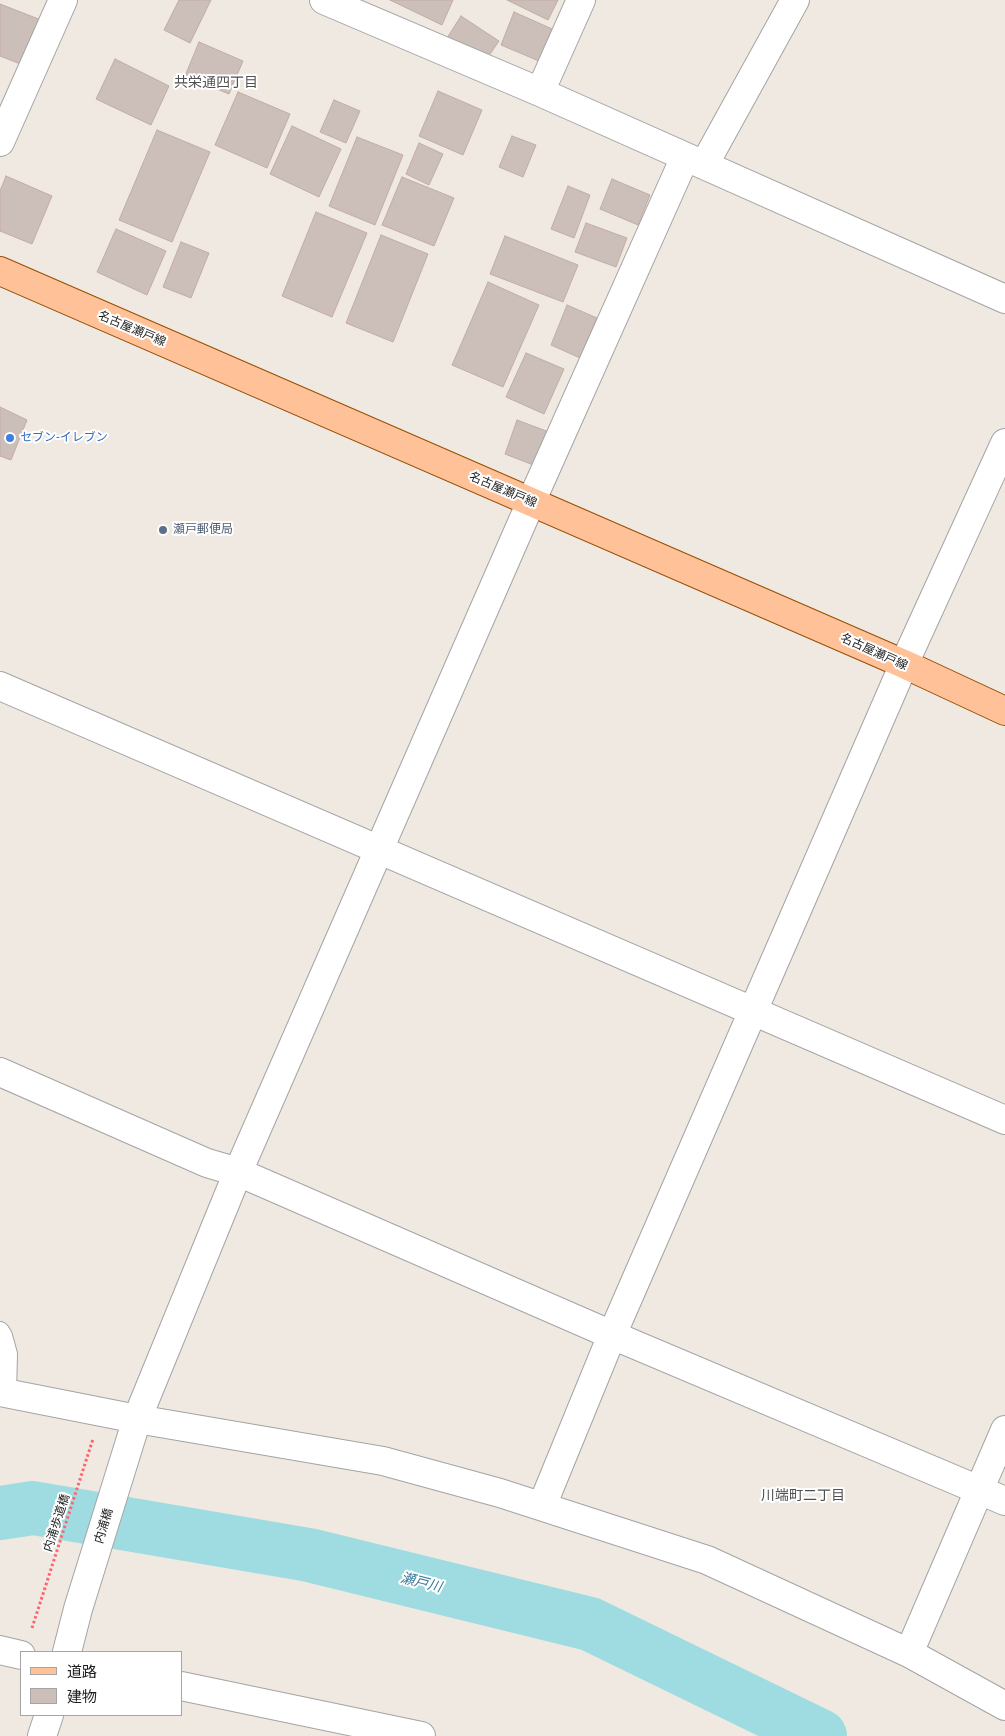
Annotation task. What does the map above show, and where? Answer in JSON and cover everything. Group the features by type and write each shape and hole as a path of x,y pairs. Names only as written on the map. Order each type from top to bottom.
{"main road":[{"name":"名古屋瀬戸線","path":"0,272 904,664 1005,711"}],"street":[{"path":"0,142 63,0"},
{"path":"324,0 540,92 1005,299"},
{"path":"540,92 581,0"},
{"name":"内浦橋","path":"67,1651 78,1609 133,1432 238,1172 531,502 694,161 795,0"},
{"path":"542,1506 612,1335 904,664 1005,443"},
{"path":"0,686 1005,1120"},
{"path":"0,1072 208,1163 238,1172 612,1335 1005,1501"},
{"path":"3,1392 133,1432 383,1461 500,1492 707,1560 909,1653 1005,1706"},
{"path":"909,1653 1005,1430"},
{"path":"0,1650 20,1655"},
{"path":"182,1686 344,1728 421,1736"},
{"path":"42,1736 49,1716"}],"lane":[{"path":"0,1331 8,1354 3,1392"}],"path":[{"name":"内浦歩道橋","path":"34,1621 96,1431"}],"building":[{"path":"179,0 211,0 190,43 164,30"},
{"path":"390,0 453,0 442,25"},
{"path":"507,0 558,0 548,20"},
{"path":"0,4 41,20 23,65 0,56"},
{"path":"514,12 559,32 546,64 501,45"},
{"path":"461,16 499,41 484,63 447,38"},
{"path":"199,42 243,61 229,94 185,76"},
{"path":"115,59 169,86 151,125 96,99"},
{"path":"438,91 482,110 463,155 419,136"},
{"path":"238,92 290,114 267,168 215,145"},
{"path":"334,100 360,111 346,143 320,132"},
{"path":"292,126 341,149 319,197 270,174"},
{"path":"157,130 210,152 172,242 119,220"},
{"path":"512,136 536,145 523,177 499,167"},
{"path":"357,137 403,155 375,225 329,206"},
{"path":"419,143 443,154 429,185 406,174"},
{"path":"6,176 52,196 32,244 0,231 0,191"},
{"path":"402,177 454,198 434,246 382,225"},
{"path":"612,179 650,195 638,225 600,209"},
{"path":"568,186 590,195 574,238 551,229"},
{"path":"316,212 367,233 332,317 282,296"},
{"path":"586,223 627,238 616,267 575,252"},
{"path":"116,229 166,251 147,295 97,272"},
{"path":"381,235 428,254 393,342 346,323"},
{"path":"505,236 578,265 563,302 490,274"},
{"path":"181,242 209,253 191,298 163,287"},
{"path":"488,282 539,305 503,387 452,365"},
{"path":"567,305 597,318 580,358 551,345"},
{"path":"526,353 564,369 544,414 506,397"},
{"name":"セブン-イレブン","path":"0,407 27,420 11,460 0,456"},
{"path":"517,420 549,432 536,466 505,454"}],"waterway":[{"name":"瀬戸川","path":"0,1513 33,1508 309,1555 590,1624 820,1736"}],"place":[{"name":"セブン-イレブン","path":"10,438"},
{"name":"瀬戸郵便局","path":"163,530"}],"district":[{"name":"共栄通四丁目","path":"216,83"},
{"name":"川端町二丁目","path":"803,1496"}]}
